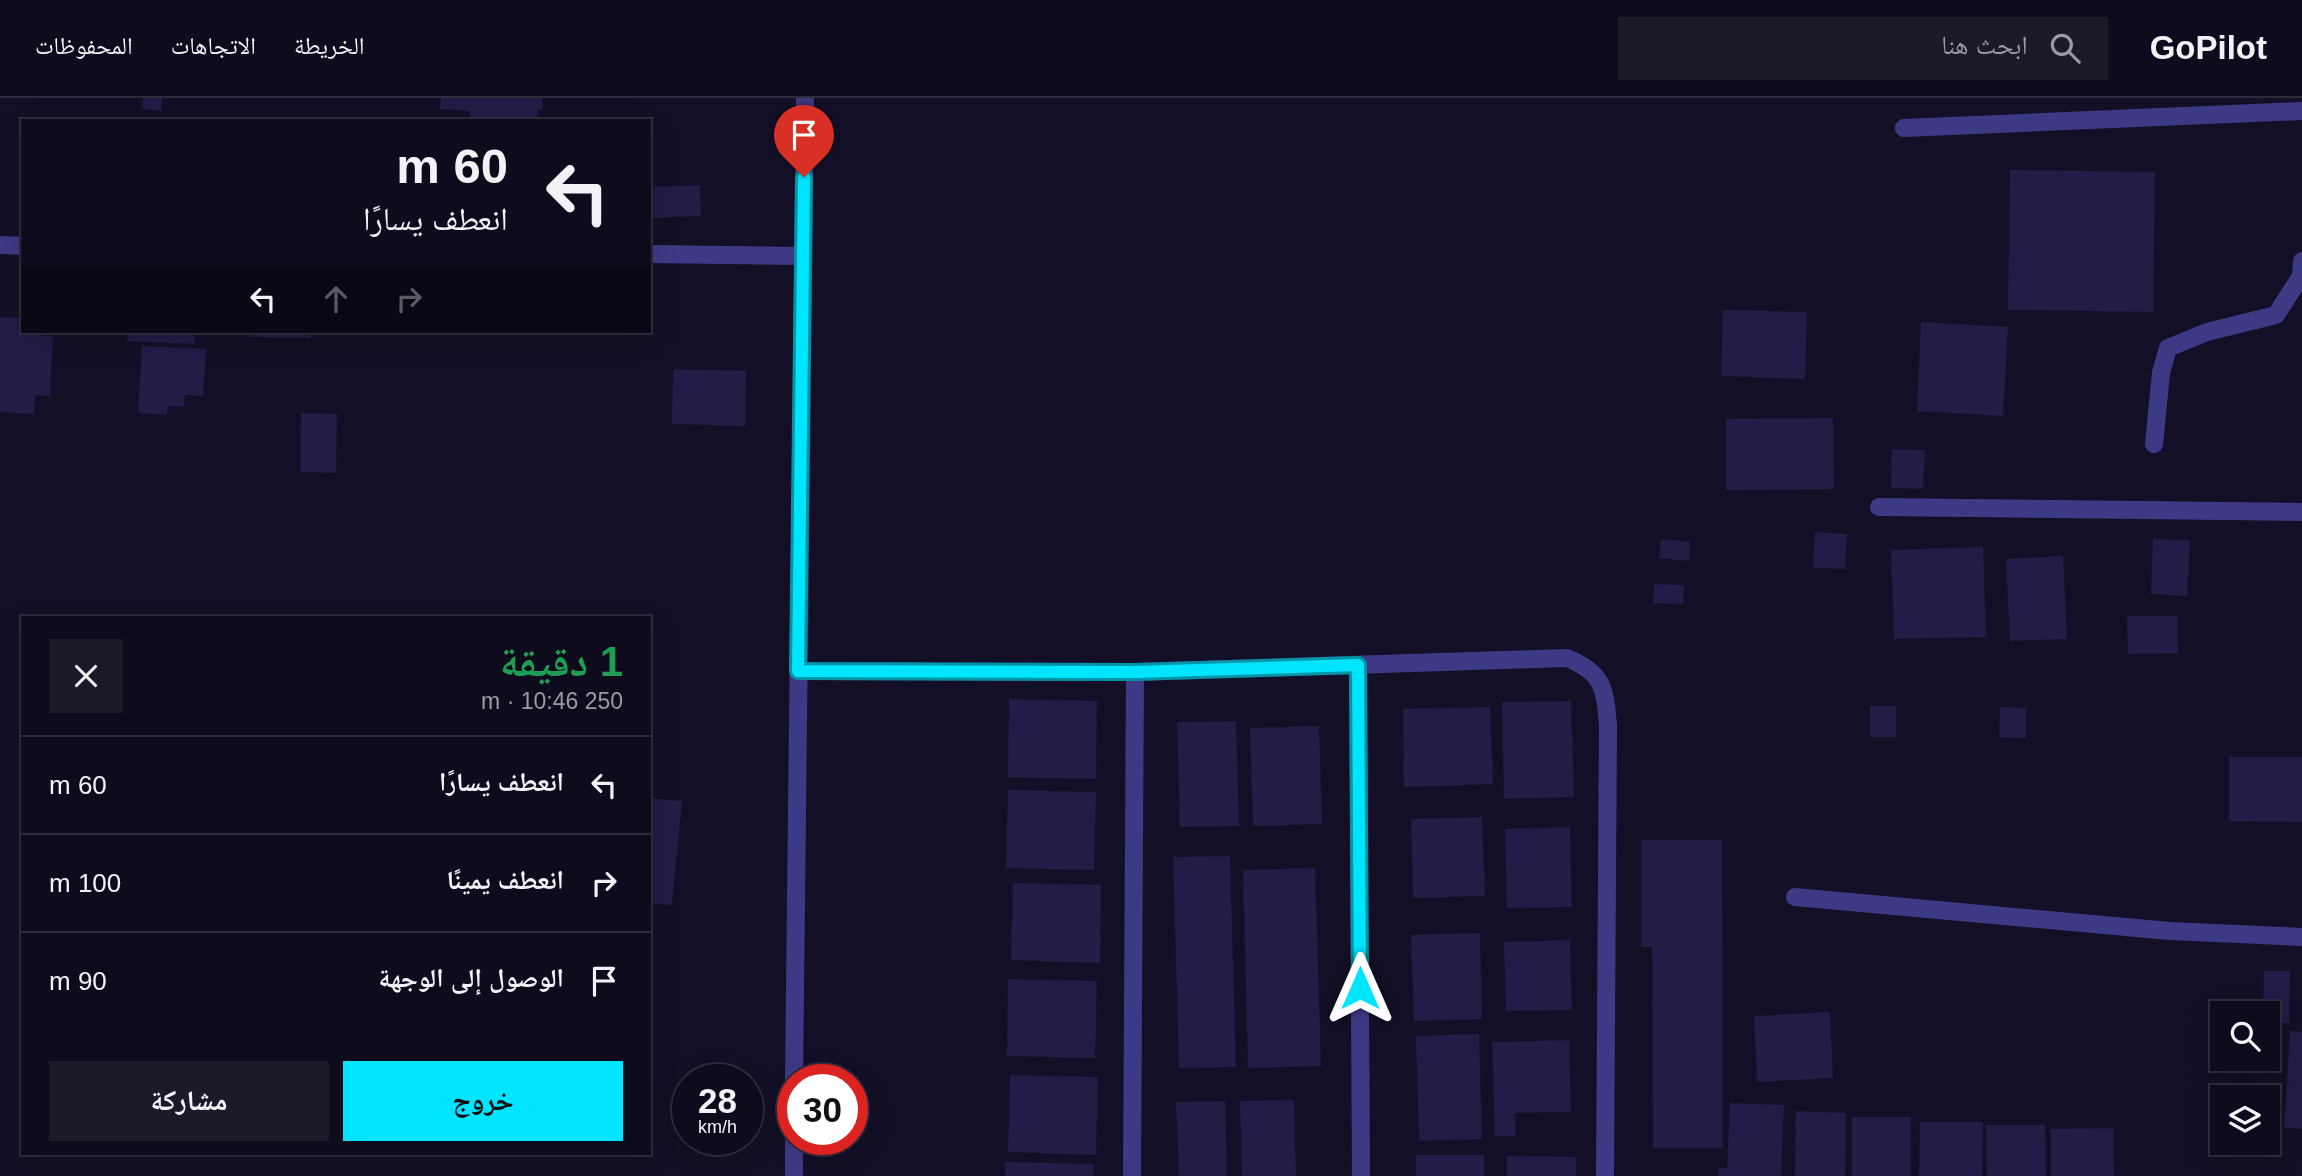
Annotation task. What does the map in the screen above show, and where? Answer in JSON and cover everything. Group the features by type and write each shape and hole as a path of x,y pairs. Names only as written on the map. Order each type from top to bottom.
{"street":[{"path":"794,1064 805,98"},
{"path":"1905,128 2302,111"},
{"path":"0,246 21,246"},
{"path":"651,254 803,256"},
{"path":"2154,444 2161,373 2168,348 2207,332 2276,315 2301,276 2302,261"},
{"path":"1879,507 2302,512"},
{"path":"798,671 1135,672 1567,658 1590,667 1605,693 1608,740 1605,1176"},
{"path":"1358,665 1361,1176"},
{"path":"1132,1176 1135,672"},
{"path":"1795,897 2170,931 2302,937"},
{"path":"794,1155 794,1176"}],"building":[{"path":"143,98 162,98 161,111 142,109"},
{"path":"441,98 542,98 542,110 538,110 537,119 470,119 470,111 440,109"},
{"path":"2010,170 2155,172 2153,312 2008,310"},
{"path":"700,185 701,216 651,218 651,187"},
{"path":"1723,310 1807,312 1805,379 1721,376"},
{"path":"0,317 21,318 21,333 53,336 50,396 35,395 34,414 0,412"},
{"path":"1921,322 2008,327 2003,416 1917,411"},
{"path":"128,333 195,333 195,344 127,341"},
{"path":"249,333 311,333 311,338 249,337"},
{"path":"142,346 206,349 203,396 185,395 184,407 168,406 167,415 138,413"},
{"path":"673,369 746,371 745,426 672,424"},
{"path":"301,413 337,414 336,473 300,472"},
{"path":"1833,418 1834,489 1726,490 1726,419"},
{"path":"1892,449 1925,450 1923,489 1891,488"},
{"path":"1815,532 1847,534 1845,569 1813,568"},
{"path":"1661,539 1690,542 1689,561 1659,558"},
{"path":"2153,539 2190,540 2187,596 2151,594"},
{"path":"1983,547 1986,637 1894,639 1891,550"},
{"path":"2063,556 2067,639 2010,641 2006,559"},
{"path":"1654,584 1684,585 1683,604 1653,603"},
{"path":"2127,616 2177,616 2178,653 2128,654"},
{"path":"1009,699 1097,701 1096,779 1008,777"},
{"path":"1571,701 1574,797 1504,799 1502,702"},
{"path":"1870,706 1896,706 1896,737 1870,737"},
{"path":"1490,707 1493,784 1404,787 1403,709"},
{"path":"2000,707 2026,708 2026,738 1999,737"},
{"path":"1236,721 1239,826 1180,827 1177,722"},
{"path":"1319,726 1322,824 1253,826 1250,728"},
{"path":"2229,757 2302,757 2302,822 2229,821"},
{"path":"1008,790 1096,792 1094,870 1006,868"},
{"path":"651,798 682,801 672,905 651,903"},
{"path":"1482,817 1485,896 1413,898 1411,819"},
{"path":"1570,827 1572,907 1507,908 1505,829"},
{"path":"1641,840 1722,840 1723,1148 1653,1148 1652,947 1641,947"},
{"path":"1230,856 1236,1067 1179,1068 1173,857"},
{"path":"1315,868 1321,1066 1248,1068 1243,870"},
{"path":"1013,883 1101,885 1100,963 1011,960"},
{"path":"1480,933 1482,1019 1414,1021 1411,935"},
{"path":"1570,940 1572,1010 1506,1011 1504,942"},
{"path":"2264,971 2290,971 2289,1023 2280,1023 2280,1001 2263,1001"},
{"path":"1008,979 1097,981 1095,1058 1007,1056"},
{"path":"1830,1012 1833,1078 1757,1082 1754,1016"},
{"path":"2290,1031 2302,1032 2302,1129 2284,1128"},
{"path":"1479,1034 1482,1139 1419,1141 1416,1036"},
{"path":"1569,1040 1571,1112 1515,1113 1516,1136 1495,1136 1492,1042"},
{"path":"1010,1075 1098,1077 1096,1155 1008,1152"},
{"path":"1294,1100 1296,1176 1242,1176 1240,1101"},
{"path":"1225,1101 1227,1176 1179,1176 1176,1102"},
{"path":"1730,1103 1784,1105 1781,1176 1719,1176 1719,1167 1727,1169"},
{"path":"1796,1111 1846,1113 1845,1176 1795,1176"},
{"path":"1852,1117 1911,1117 1911,1176 1852,1176"},
{"path":"1920,1122 1983,1122 1982,1176 1919,1176"},
{"path":"1986,1125 2045,1125 2046,1176 1987,1176"},
{"path":"2113,1128 2114,1176 2051,1176 2051,1129"},
{"path":"1416,1155 1484,1155 1484,1176 1416,1176"},
{"path":"1507,1156 1576,1157 1576,1176 1507,1176"},
{"path":"1005,1162 1094,1164 1093,1176 1005,1176"}],"route":[{"path":"804,177 798,671 1135,672 1358,665 1360,988"}]}
